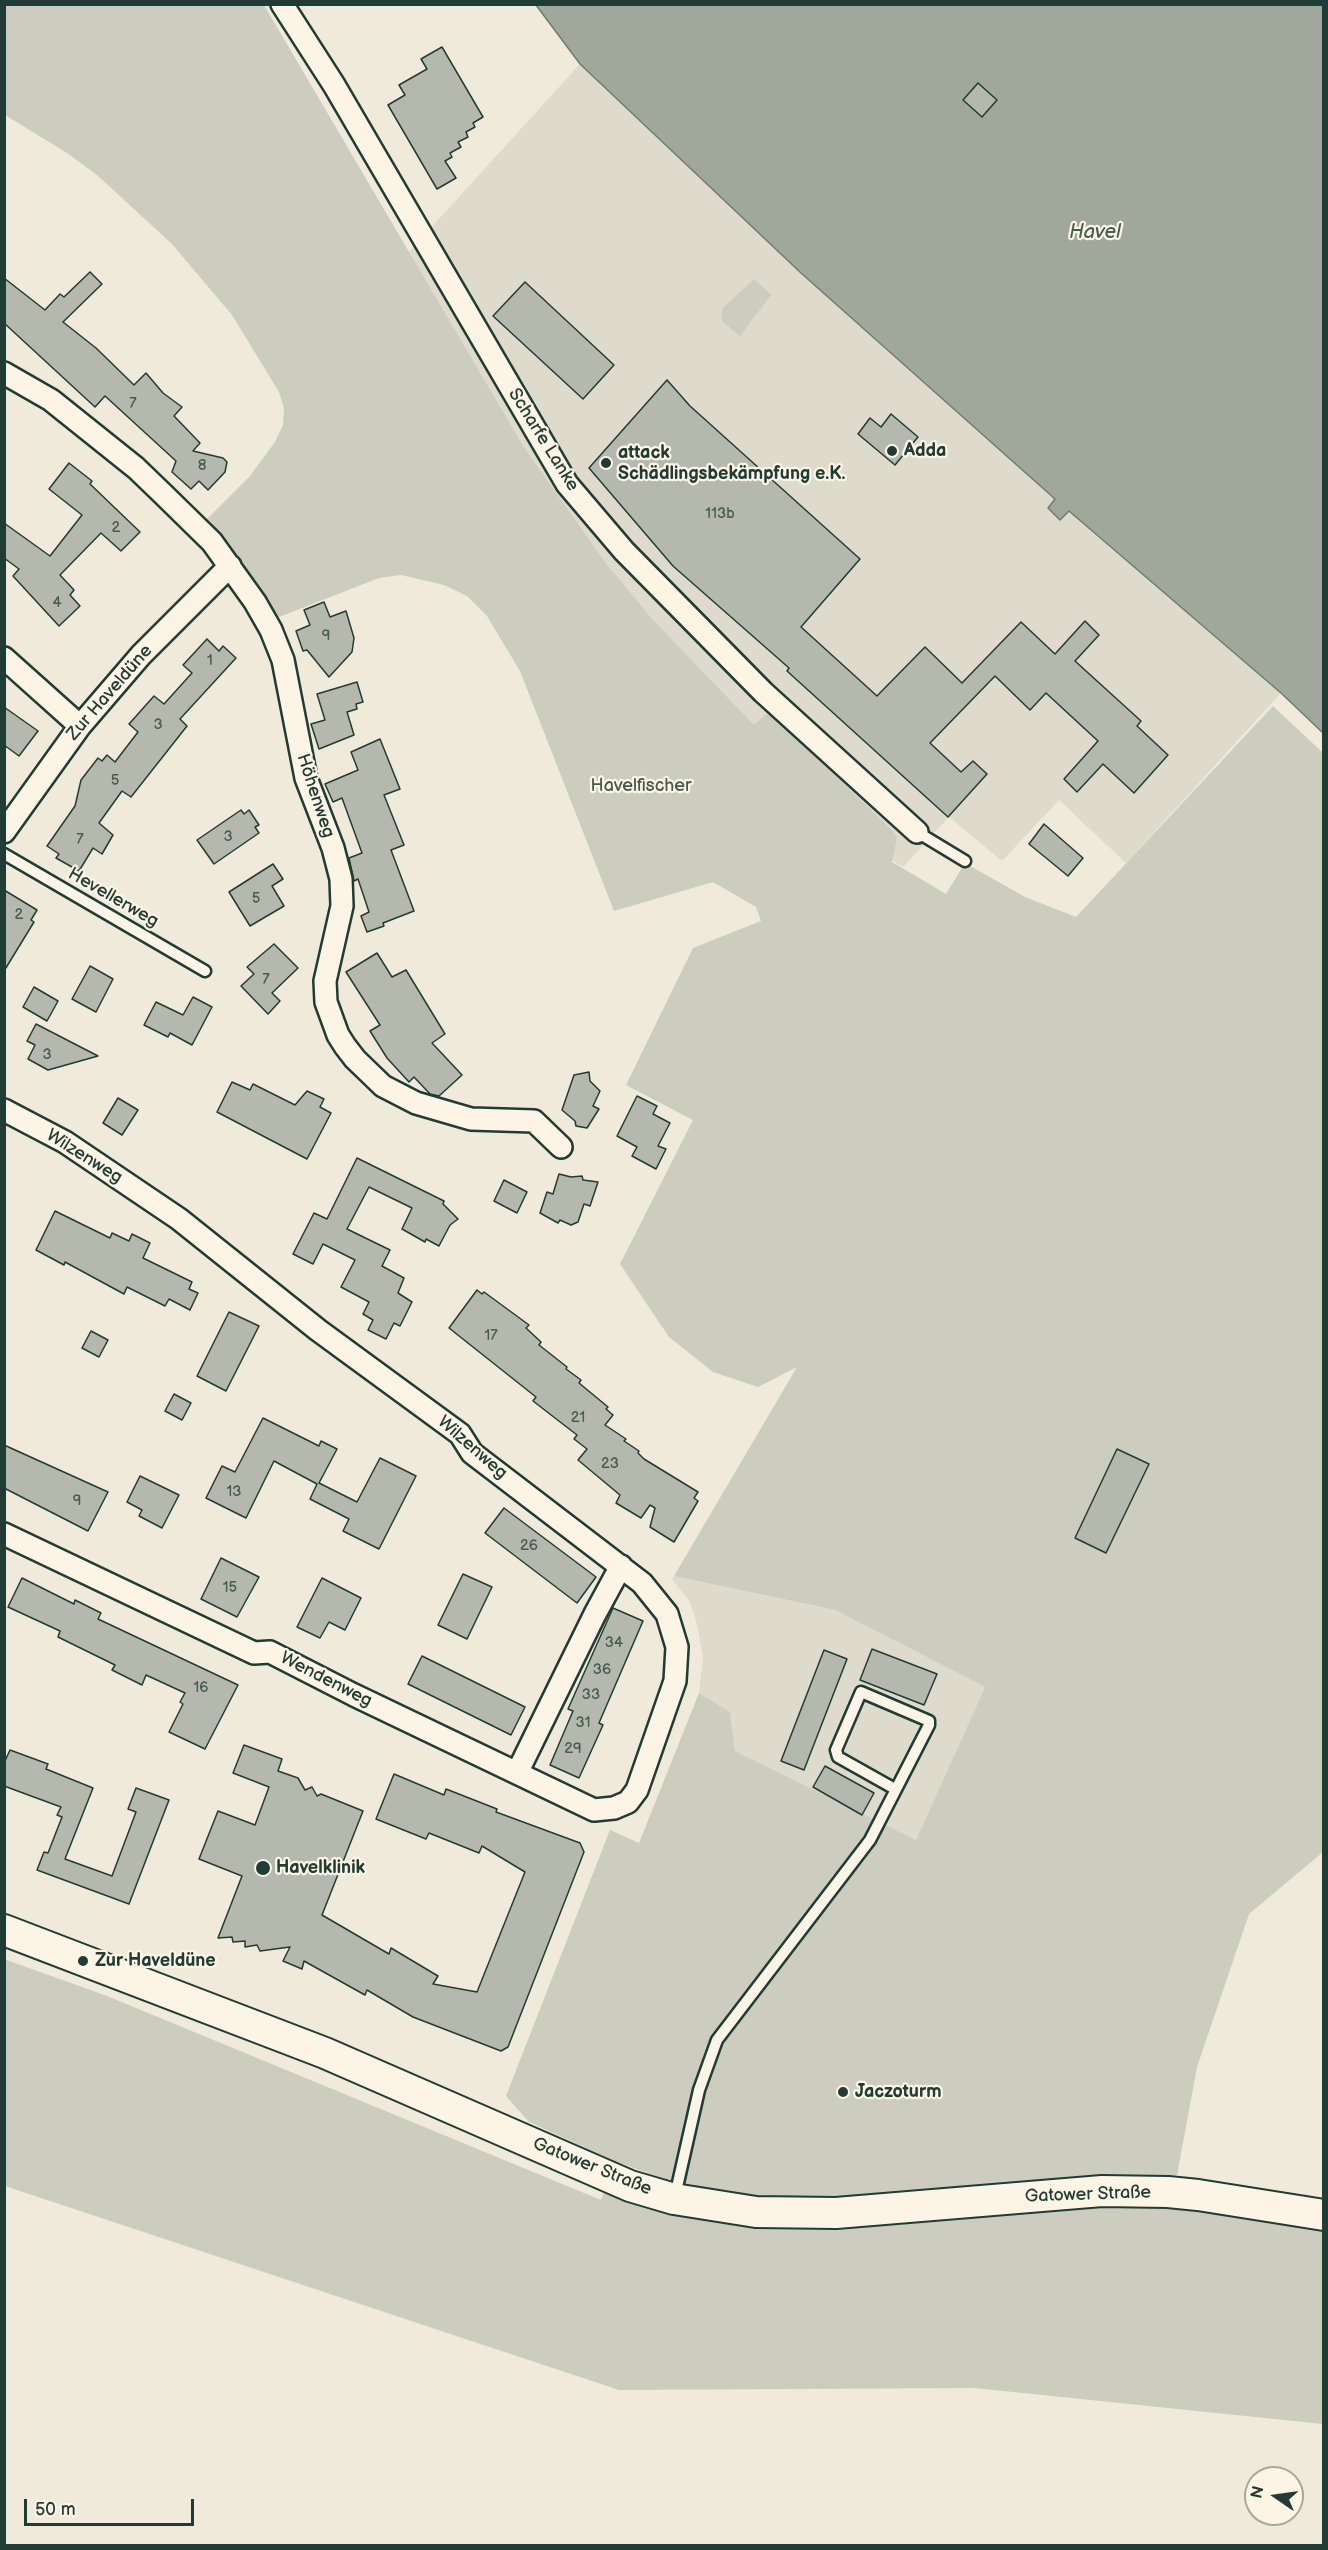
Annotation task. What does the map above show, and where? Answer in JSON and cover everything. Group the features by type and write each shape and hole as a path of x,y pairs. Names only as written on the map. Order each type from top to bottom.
{"main road":[{"name":"Gatower Straße","path":"4,1930 315,2049 630,2186 675,2199 756,2212 836,2213 1102,2191 1157,2192 1198,2195 1323,2214"}],"street":[{"name":"Scharfe Lanke","path":"282,4 334,85 567,483 624,551 764,692 917,832"},
{"name":"Höhenweg","path":"4,373 51,400 136,468 212,542 255,602 283,660 306,778 333,848 341,879 342,906 325,981 326,1002 338,1035 355,1059 374,1078 416,1103 471,1119 534,1121 561,1147"},
{"name":"Zur Haveldüne","path":"4,832 80,726 141,655 230,566"},
{"path":"4,658 80,726"},
{"name":"Wilzenweg","path":"4,1110 65,1142 179,1219 318,1330 460,1434 472,1453 642,1583 662,1607 677,1647 675,1681 638,1790 628,1802 614,1808 594,1810 517,1773"},
{"name":"Wendenweg","path":"4,1534 245,1650 254,1653 270,1652 517,1773"},
{"path":"517,1773 621,1566"}],"lane":[{"path":"917,832 965,861"},
{"name":"Hevellerweg","path":"4,854 205,971"},
{"path":"675,2199 682,2177 699,2090 717,2040 870,1840 929,1725 929,1721 861,1692 836,1750 838,1757 895,1789"}],"shaded area":[{"path":"580,64 801,273 1055,499 1059,520 1068,511 1281,693 1126,863 1059,800 1002,861 949,817 903,867 836,825 346,321"},
{"path":"674,1576 835,1610 985,1687 916,1840 735,1751 730,1712 699,1693 703,1658 697,1624 690,1602 672,1579"}],"green space":[{"name":"Havelfischer","path":"4,5 264,5 523,446 607,565 653,620 754,725 769,712 892,830 897,838 892,862 946,894 965,863 1025,897 1076,917 1273,706 1323,753 1323,1852 1249,1914 1197,2067 1177,2175 1047,2182 810,2202 739,2197 672,2182 615,2161 529,2122 506,2096 610,1830 639,1843 699,1693 730,1712 735,1751 916,1840 985,1687 835,1610 674,1576 797,1367 758,1387 713,1372 669,1337 620,1264 693,1120 626,1085 693,948 761,921 756,907 713,882 614,911 520,671 487,616 467,596 444,585 401,575 379,578 274,619 204,522 250,476 275,442 283,425 284,408 279,392 232,315 172,244 97,175 67,153 5,115"},
{"path":"754,279 771,295 740,336 722,321 722,309"},
{"path":"4,1959 107,1996 601,2200 604,2192 670,2214 734,2225 819,2228 1050,2206 1118,2204 1196,2208 1323,2231 1323,2424 974,2388 619,2390 5,2186"}],"water":[{"name":"Havel","path":"536,5 1323,5 1323,733 1281,693 1069,511 1060,520 1048,508 1055,499 801,273 580,64"}],"building":[{"path":"442,47 483,117 473,123 475,127 466,132 468,137 458,142 461,147 450,153 452,157 445,161 456,178 437,189 388,105 405,95 399,85 427,69 421,59"},
{"path":"978,83 997,100 982,117 963,100"},
{"path":"90,272 102,284 63,322 96,348 134,385 146,373 163,393 182,407 174,416 200,443 193,451 223,458 227,462 225,472 208,490 199,481 191,489 172,472 176,461 105,396 95,407 4,323 4,278 45,310 60,294 64,297"},
{"path":"525,282 614,365 583,399 493,316"},
{"path":"667,380 690,406 860,559 801,627 877,696 925,647 962,683 1021,622 1055,654 1085,621 1099,635 1075,661 1141,721 1137,726 1168,755 1134,793 1103,764 1077,792 1064,779 1098,741 1046,693 1030,710 995,676 930,743 961,772 973,761 987,774 948,817 787,671 789,668 673,566 589,468"},
{"name":"Adda","path":"891,414 918,437 895,465 858,434 870,418 881,427"},
{"path":"69,463 92,481 90,484 140,532 121,551 101,533 60,575 74,590 70,595 80,606 59,626 13,576 19,569 4,558 4,523 50,556 82,515 49,489"},
{"path":"324,602 330,617 346,611 354,638 352,652 329,677 307,650 303,651 296,631 310,625 304,610"},
{"path":"207,639 219,651 223,646 236,658 180,719 187,726 131,797 122,791 99,823 113,835 102,854 93,848 79,871 56,858 59,854 47,846 75,806 81,780 98,758 102,761 107,755 115,762 138,732 129,724 154,696 164,704 192,673 183,665"},
{"path":"357,682 363,702 356,704 357,709 347,712 354,735 319,749 311,724 325,720 317,694"},
{"path":"4,707 38,731 19,756 4,745"},
{"path":"380,739 400,789 384,795 404,845 391,850 414,911 367,932 361,916 369,912 358,879 354,881 349,858 362,853 342,798 333,802 325,784 358,770 351,752"},
{"path":"241,810 244,814 249,810 259,825 255,827 259,833 214,864 197,840"},
{"path":"1044,824 1083,858 1068,876 1029,844"},
{"path":"273,864 283,879 272,886 284,906 250,926 229,892"},
{"path":"4,890 37,910 31,920 34,922 4,971"},
{"path":"274,944 298,968 272,993 280,1001 268,1014 241,986 254,974 247,967"},
{"path":"377,953 392,977 406,970 445,1034 432,1043 462,1075 439,1096 430,1094 414,1077 409,1082 387,1058 370,1031 380,1025 346,972"},
{"path":"90,966 113,979 96,1012 72,999"},
{"path":"34,987 58,1001 47,1021 23,1007"},
{"path":"193,997 212,1007 192,1045 170,1033 168,1037 144,1025 156,1002 183,1015"},
{"path":"36,1024 98,1056 48,1070 28,1059 35,1045 27,1041"},
{"path":"589,1072 590,1081 600,1091 593,1106 599,1109 587,1128 576,1126 575,1121 562,1110 574,1075"},
{"path":"232,1082 250,1090 253,1084 295,1105 307,1091 324,1099 320,1107 331,1113 307,1159 217,1112"},
{"path":"637,1096 657,1106 653,1114 670,1123 658,1146 666,1149 656,1169 632,1156 637,1147 617,1136"},
{"path":"118,1098 138,1110 122,1135 103,1123"},
{"path":"357,1158 444,1201 443,1204 458,1219 450,1225 439,1246 426,1239 425,1242 402,1229 412,1208 369,1187 347,1229 390,1250 382,1266 404,1278 398,1293 412,1302 400,1326 394,1323 386,1339 368,1330 373,1320 363,1314 369,1302 341,1287 355,1260 323,1244 313,1264 293,1254 314,1213 327,1219"},
{"path":"559,1174 571,1177 582,1176 583,1180 598,1182 590,1206 584,1204 578,1222 571,1225 560,1220 558,1223 540,1213 547,1192 553,1194"},
{"path":"504,1180 527,1192 517,1213 494,1201"},
{"path":"55,1211 110,1238 112,1233 129,1241 132,1234 150,1243 143,1258 192,1282 189,1289 198,1293 190,1310 169,1299 165,1306 127,1287 124,1294 65,1262 64,1265 36,1250"},
{"path":"477,1290 482,1294 484,1292 529,1325 526,1328 541,1342 539,1345 567,1367 566,1369 581,1380 579,1383 608,1407 606,1409 613,1415 605,1425 626,1439 624,1441 639,1451 638,1453 644,1459 698,1492 694,1498 698,1501 674,1542 650,1527 655,1508 650,1505 641,1518 616,1503 620,1495 578,1460 587,1449 574,1439 577,1435 533,1401 536,1397 449,1328"},
{"path":"229,1312 259,1326 226,1391 197,1376"},
{"path":"91,1331 108,1340 99,1357 82,1348"},
{"path":"174,1394 191,1403 182,1420 165,1411"},
{"path":"263,1418 319,1446 321,1441 337,1449 319,1483 357,1502 380,1458 416,1476 379,1549 343,1531 349,1519 310,1499 317,1484 274,1461 246,1518 206,1498 222,1466 235,1472"},
{"path":"4,1445 108,1492 88,1531 4,1488"},
{"path":"1117,1449 1149,1464 1106,1553 1075,1538"},
{"path":"140,1476 179,1495 162,1528 139,1516 142,1510 127,1502"},
{"path":"504,1508 596,1577 577,1603 485,1533"},
{"path":"221,1558 259,1577 237,1617 201,1599"},
{"path":"463,1574 492,1587 467,1639 438,1625"},
{"path":"22,1578 74,1604 75,1600 101,1613 98,1619 238,1685 205,1749 169,1732 183,1704 180,1702 185,1693 146,1675 142,1685 112,1670 115,1665 58,1637 60,1631 8,1607"},
{"path":"322,1578 361,1598 345,1630 329,1622 320,1638 297,1627"},
{"path":"613,1608 643,1621 599,1723 603,1725 579,1778 550,1765 573,1711 568,1709"},
{"path":"872,1649 937,1674 924,1705 860,1680"},
{"path":"824,1650 847,1659 804,1770 781,1761"},
{"path":"422,1656 525,1707 511,1735 408,1684"},
{"path":"244,1745 282,1759 278,1771 298,1778 305,1790 312,1787 317,1796 321,1794 363,1811 322,1915 389,1954 391,1948 438,1976 433,1984 477,1992 525,1872 482,1846 479,1853 429,1833 426,1839 376,1819 394,1774 444,1795 446,1789 497,1809 496,1812 580,1843 584,1852 508,2047 501,2051 413,2017 367,1990 365,1995 304,1961 302,1969 283,1961 290,1947 260,1951 257,1945 245,1947 245,1941 233,1942 232,1937 218,1938 242,1876 199,1859 218,1811 255,1825 269,1787 233,1773"},
{"path":"10,1750 48,1764 46,1769 93,1788 65,1859 112,1876 136,1812 128,1809 136,1788 169,1800 129,1904 37,1870 44,1852 48,1853 62,1817 57,1815 61,1807 4,1786 4,1763"},
{"path":"825,1766 874,1793 862,1815 813,1787"}],"place":[{"name":"Adda","path":"892,451"},
{"name":"attack Schädlingsbekämpfung e.K.","path":"606,463"},
{"name":"Havelklinik","path":"263,1868"},
{"name":"Zur Haveldüne","path":"83,1961"},
{"name":"Jaczoturm","path":"843,2092"}]}
